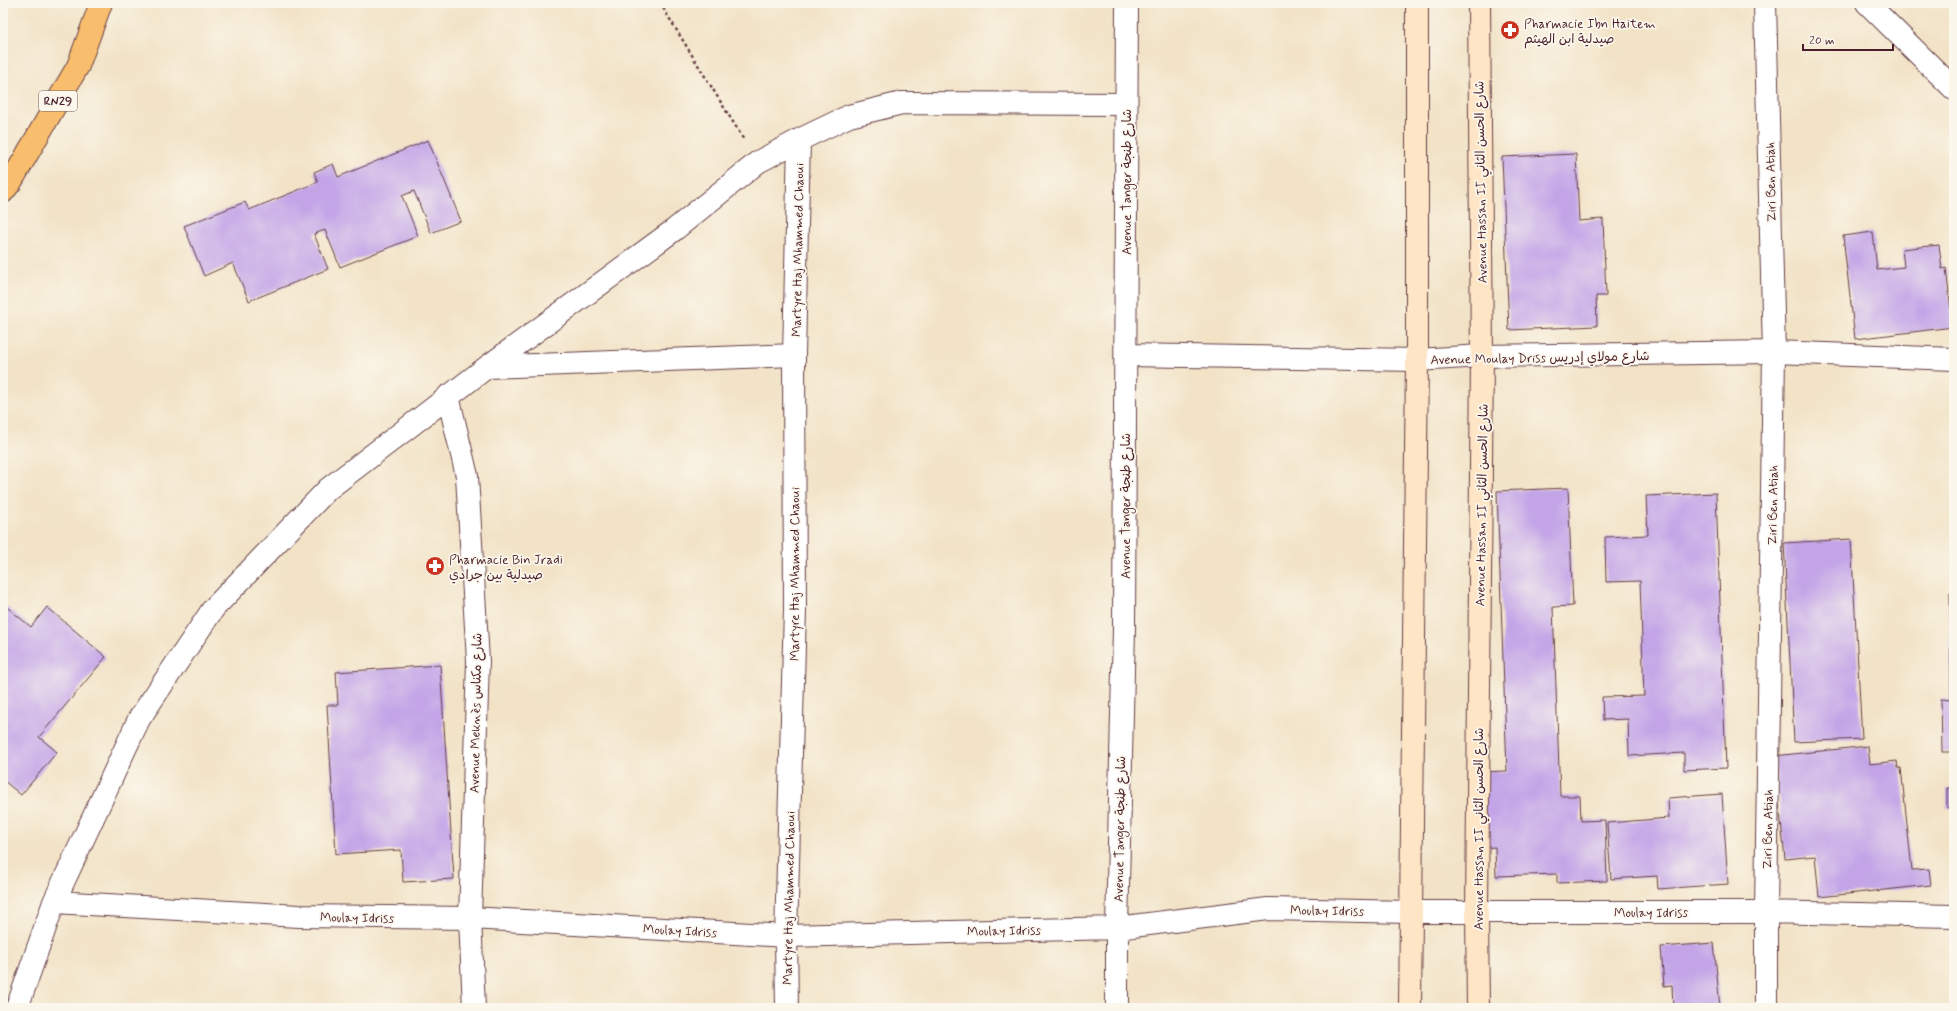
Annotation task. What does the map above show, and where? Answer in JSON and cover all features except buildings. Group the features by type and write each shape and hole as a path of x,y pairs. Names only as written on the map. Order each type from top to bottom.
{"main road":[{"name":"RN29","path":"3,192 11,182 78,66 101,3"}],"street":[{"name":"Avenue Tanger شارع طنجة","path":"1117,1008 1117,928 1124,628 1126,3"},
{"path":"1410,1008 1417,360 1417,3"},
{"name":"Avenue Hassan II شارع الحسن الثاني","path":"1478,1008 1477,912 1482,356 1479,3"},
{"name":"Ziri Ben Atiah","path":"1765,3 1774,352 1766,1008"},
{"path":"1867,3 1954,89"},
{"path":"17,1008 54,902 139,719 213,609 328,489 448,396 674,230 758,162 799,140 849,116 902,103 1126,104"},
{"name":"Martyre Haj Mhammed Chaoui","path":"787,1008 786,936 795,609 794,354 799,140"},
{"name":"Avenue Moulay Driss شارع مولاي إدريس","path":"1126,355 1417,360 1482,356 1774,352 1954,359"},
{"path":"487,367 794,354"},
{"name":"Avenue Meknès شارع مكناس","path":"448,396 467,476 478,661 470,918 474,1008"},
{"name":"Moulay Idriss","path":"54,902 299,916 470,918 786,936 1117,928 1268,909 1410,912 1766,912 1954,916"}],"path":[{"path":"660,3 758,162"}],"place":[{"name":"Pharmacie Ibn Haitem صيدلية ابن الهيثم","path":"1510,30"},
{"name":"Pharmacie Bin Jradi صيدلية بين جرادي","path":"435,566"}]}
